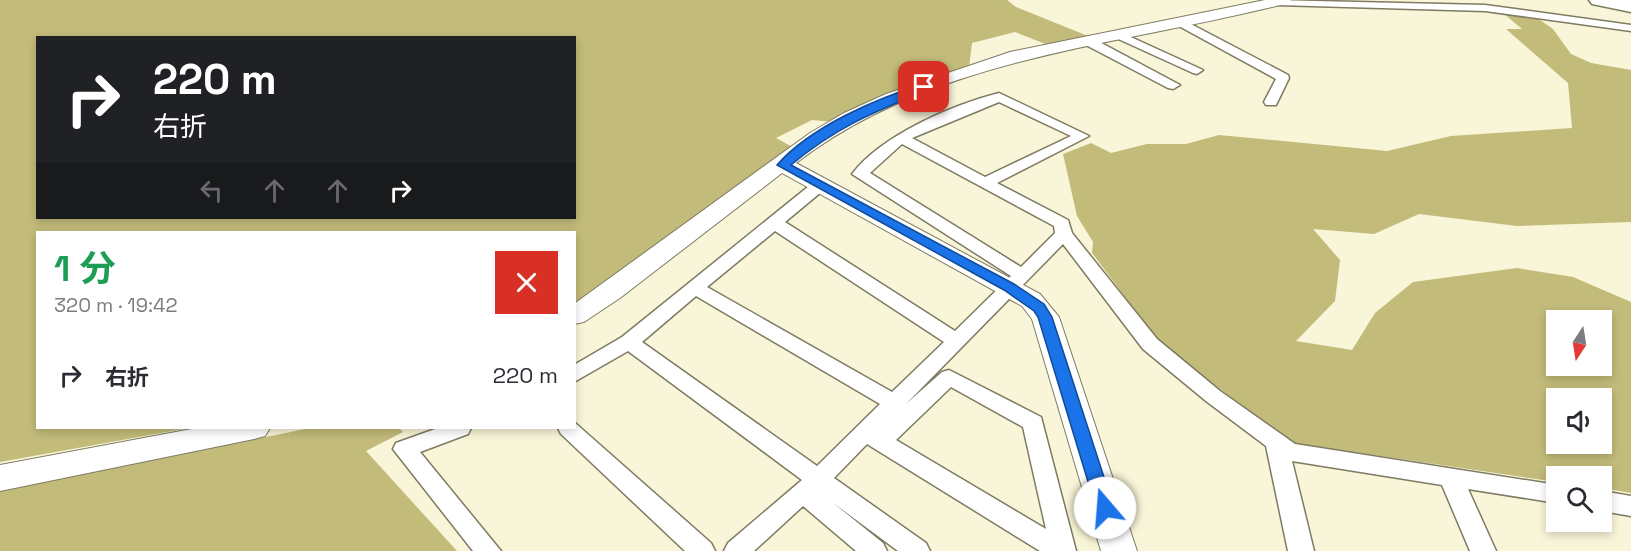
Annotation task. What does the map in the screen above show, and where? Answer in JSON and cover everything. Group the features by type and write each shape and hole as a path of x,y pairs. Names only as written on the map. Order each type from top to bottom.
{"highway":[{"path":"1599,0 1631,6"}],"street":[{"path":"576,315 611,292 783,165 817,137 851,117 893,98 1016,56 1280,1 1485,9 1631,28"},
{"path":"1181,23 1283,78 1271,102"},
{"path":"1118,35 1197,70"},
{"path":"1088,41 1173,85"},
{"path":"986,182 1082,136 999,97 932,123 901,138 860,174 1016,281 1045,317 1119,551"},
{"path":"901,138 1062,224 1064,234 1150,344 1213,396 1289,452 1546,492"},
{"path":"783,165 1016,281"},
{"path":"576,374 629,342 820,185"},
{"path":"774,223 956,341"},
{"path":"873,437 894,403 1064,234"},
{"path":"696,288 894,403"},
{"path":"629,342 811,486 917,551"},
{"path":"737,551 811,486 949,377 1033,423 1062,551"},
{"path":"0,478 249,429"},
{"path":"457,429 404,449 488,551"},
{"path":"570,429 702,551"},
{"path":"873,437 1062,551"},
{"path":"1276,442 1301,551"},
{"path":"1451,478 1483,551"},
{"path":"811,486 874,551"},
{"path":"1612,503 1631,506"}],"shaded area":[{"path":"0,0 1007,0 1016,7 1088,36 1048,45 1015,32 972,43 969,68 833,122 812,120 776,138 796,149 576,307 576,231 36,231 36,429 183,429 0,462"},
{"path":"1503,13 1534,16 1553,29 1571,54 1591,63 1631,70 1631,222 1517,226 1419,214 1374,234 1313,229 1340,260 1335,301 1296,341 1352,350 1375,313 1413,282 1517,268 1573,277 1631,302 1631,493 1612,490 1612,466 1546,466 1546,480 1293,443 1162,346 1092,253 1093,242 1077,216 1063,154 1091,143 1111,153 1147,144 1186,144 1219,135 1387,151 1451,136 1572,128 1568,83 1506,29 1522,29"},
{"path":"305,429 400,429 403,432 366,451 457,551 0,551 0,491"}],"route":[{"path":"924,87 851,117 817,137 783,165 962,260 1031,300 1039,308 1045,317 1105,508"}]}
